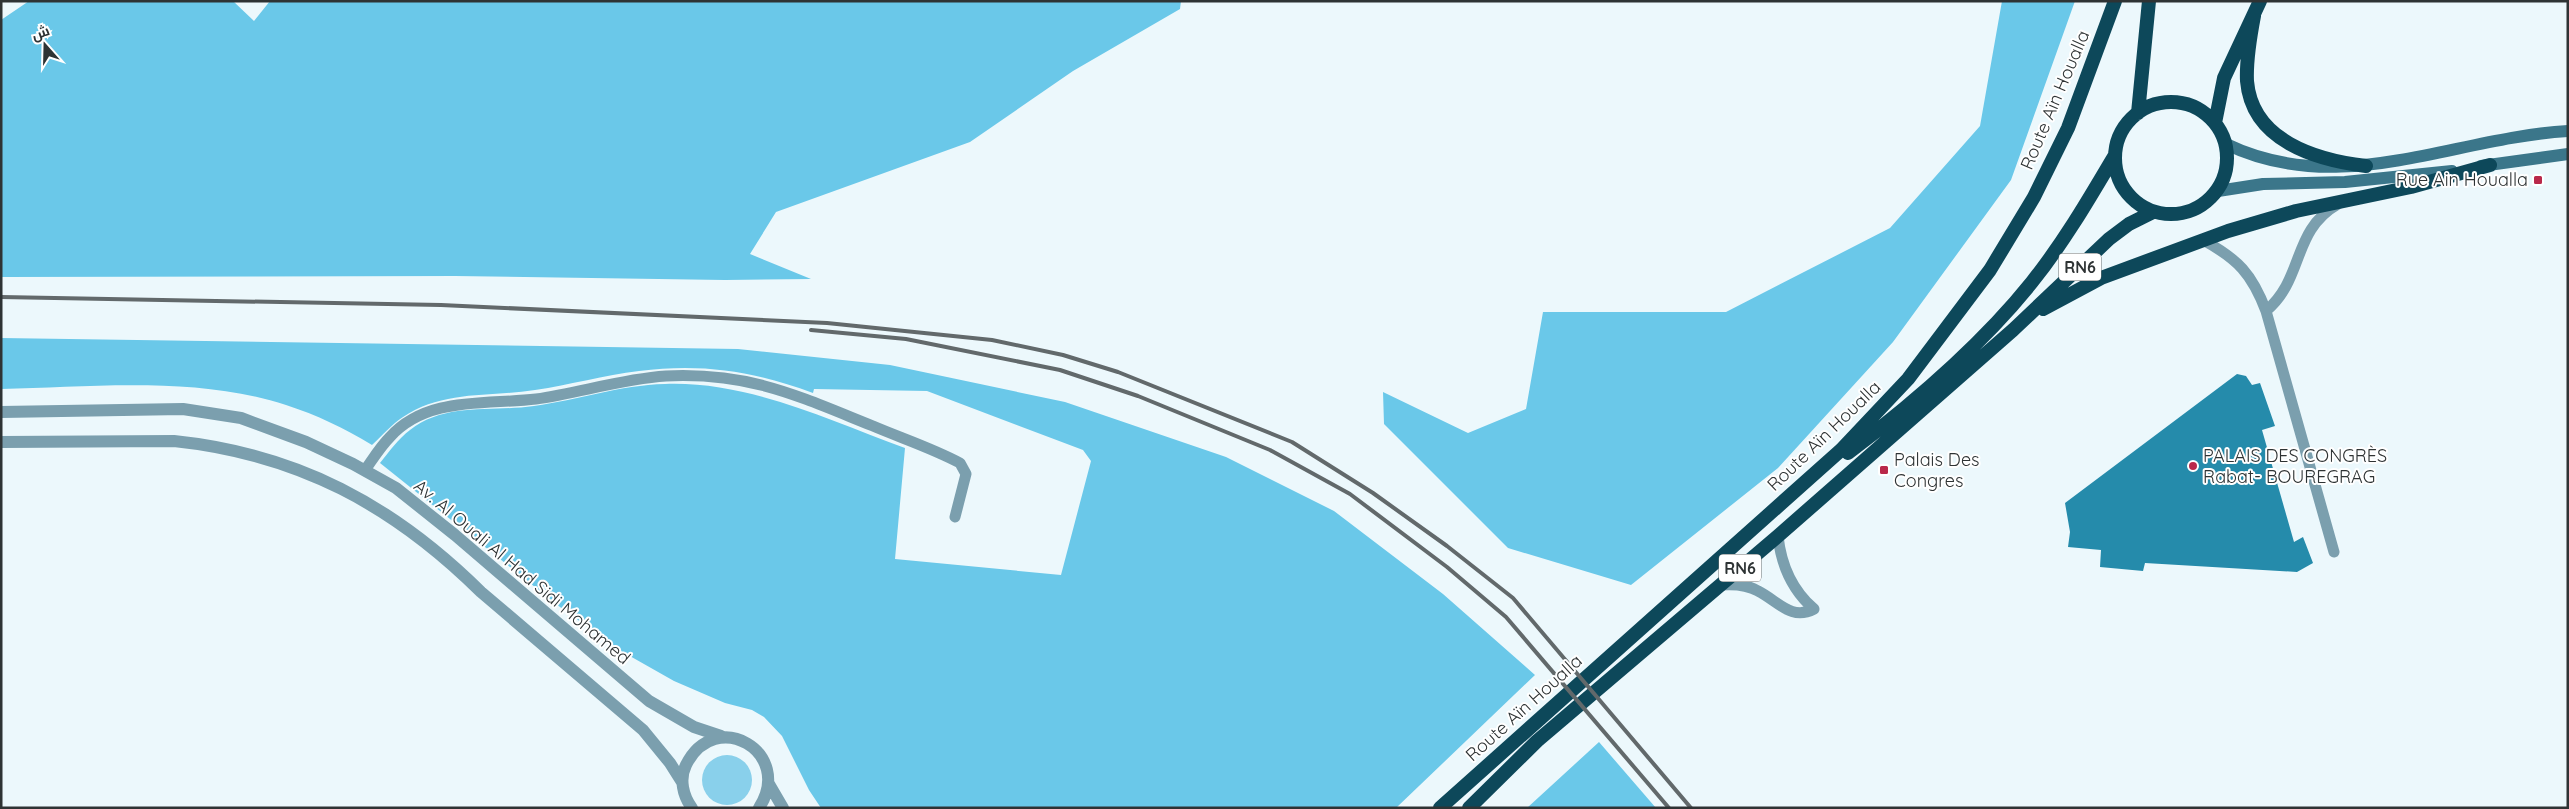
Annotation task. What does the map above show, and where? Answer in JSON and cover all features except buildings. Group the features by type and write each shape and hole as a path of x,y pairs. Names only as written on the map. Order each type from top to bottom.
{"highway":[{"name":"Route Aïn Houalla","path":"1440,808 1848,444 1908,379 1960,313 1995,263 2034,197 2068,128 2115,1"},
{"path":"2138,114 2149,1"},
{"path":"2215,122 2224,78 2260,1"},
{"path":"2254,16 2248,54 2247,82 2255,110 2263,122 2272,132 2297,148 2331,160 2366,166"},
{"name":"RN6","path":"1805,483 1842,458 1909,405 2000,318 2056,250 2115,155 2122,132 2138,114 2160,103 2184,104 2196,108 2215,122 2226,144 2227,168 2218,191 2205,203 2189,212 2164,214 2153,212 2132,199 2124,190 2118,179 2115,155"},
{"path":"2013,330 2078,289 2203,240 2287,213 2411,187 2490,164"},
{"name":"Route Aïn Houalla","path":"1469,808 1537,742 1778,536 2013,330 2108,239 2129,224 2153,212"}],"main road":[{"path":"2226,144 2258,158 2285,164 2341,168 2366,166 2512,137 2568,131"},
{"path":"2218,191 2263,184 2382,179 2568,154"}],"street":[{"name":"Av. Al Ouali Al Had Sidi Mohamed","path":"1,412 154,409 212,413 241,418 285,433 365,470 396,488 455,535 649,701 694,727 721,736 736,738 750,744 761,755 768,769 769,784"},
{"path":"1,442 174,441 201,444 246,452 286,464 345,489 402,524 456,568 481,592 642,730 670,763 682,782"},
{"path":"692,808 684,794 682,782 683,769 691,754 704,742 721,736"},
{"path":"759,808 765,798 769,784"},
{"path":"769,784 783,808"}],"lane":[{"path":"2266,311 2279,300 2288,287 2308,230 2317,219 2340,203"},
{"path":"2203,240 2236,261 2249,274 2266,311 2334,552"},
{"path":"365,470 391,436 416,417 431,410 464,404 544,398 634,380 666,376 713,376 751,381 792,393 960,463 966,474 954,517"},
{"path":"1720,585 1739,585 1757,590 1794,613 1805,614 1814,609 1798,592 1788,574 1778,536"}],"shaded area":[{"path":"29,1 233,1 254,21 270,1 1181,1 1180,9 1073,71 970,142 776,212 750,254 811,279 725,280 455,276 1,277 1,20"},
{"path":"2002,1 2075,1 2011,180 1893,342 1778,468 1631,585 1508,548 1384,424 1383,392 1468,433 1526,409 1543,312 1726,312 1890,228 1980,126"},
{"path":"1,338 738,349 890,365 1065,402 1226,457 1334,511 1443,594 1535,675 1396,808 821,808 809,790 782,736 764,717 752,710 725,703 674,681 621,651 560,607 380,463 410,430 424,421 439,415 470,410 534,406 648,385 696,385 727,389 788,404 905,448 895,559 1061,575 1091,461 1083,450 927,391 814,389 813,393 791,385 748,374 684,368 626,373 535,390 450,398 418,408 403,417 372,445 309,413 252,396 217,390 145,385 1,389"},
{"path":"1599,742 1656,808 1527,808"},
{"path":"727,755 736,757 747,766 752,780 750,789 741,800 727,805 718,803 707,794 702,780 704,771 713,760"}],"railway":[{"path":"1,297 441,305 827,323 992,340 1063,355 1118,372 1292,442 1373,493 1447,546 1513,598 1691,808"},
{"path":"811,330 906,339 1060,370 1138,396 1270,450 1350,494 1447,567 1506,617 1669,808"}],"place":[{"name":"Rue Ain Houalla","path":"2538,180"},
{"name":"PALAIS DES CONGRÈS Rabat- BOUREGRAG","path":"2193,466"},
{"name":"Palais Des Congres","path":"1884,470"}]}
